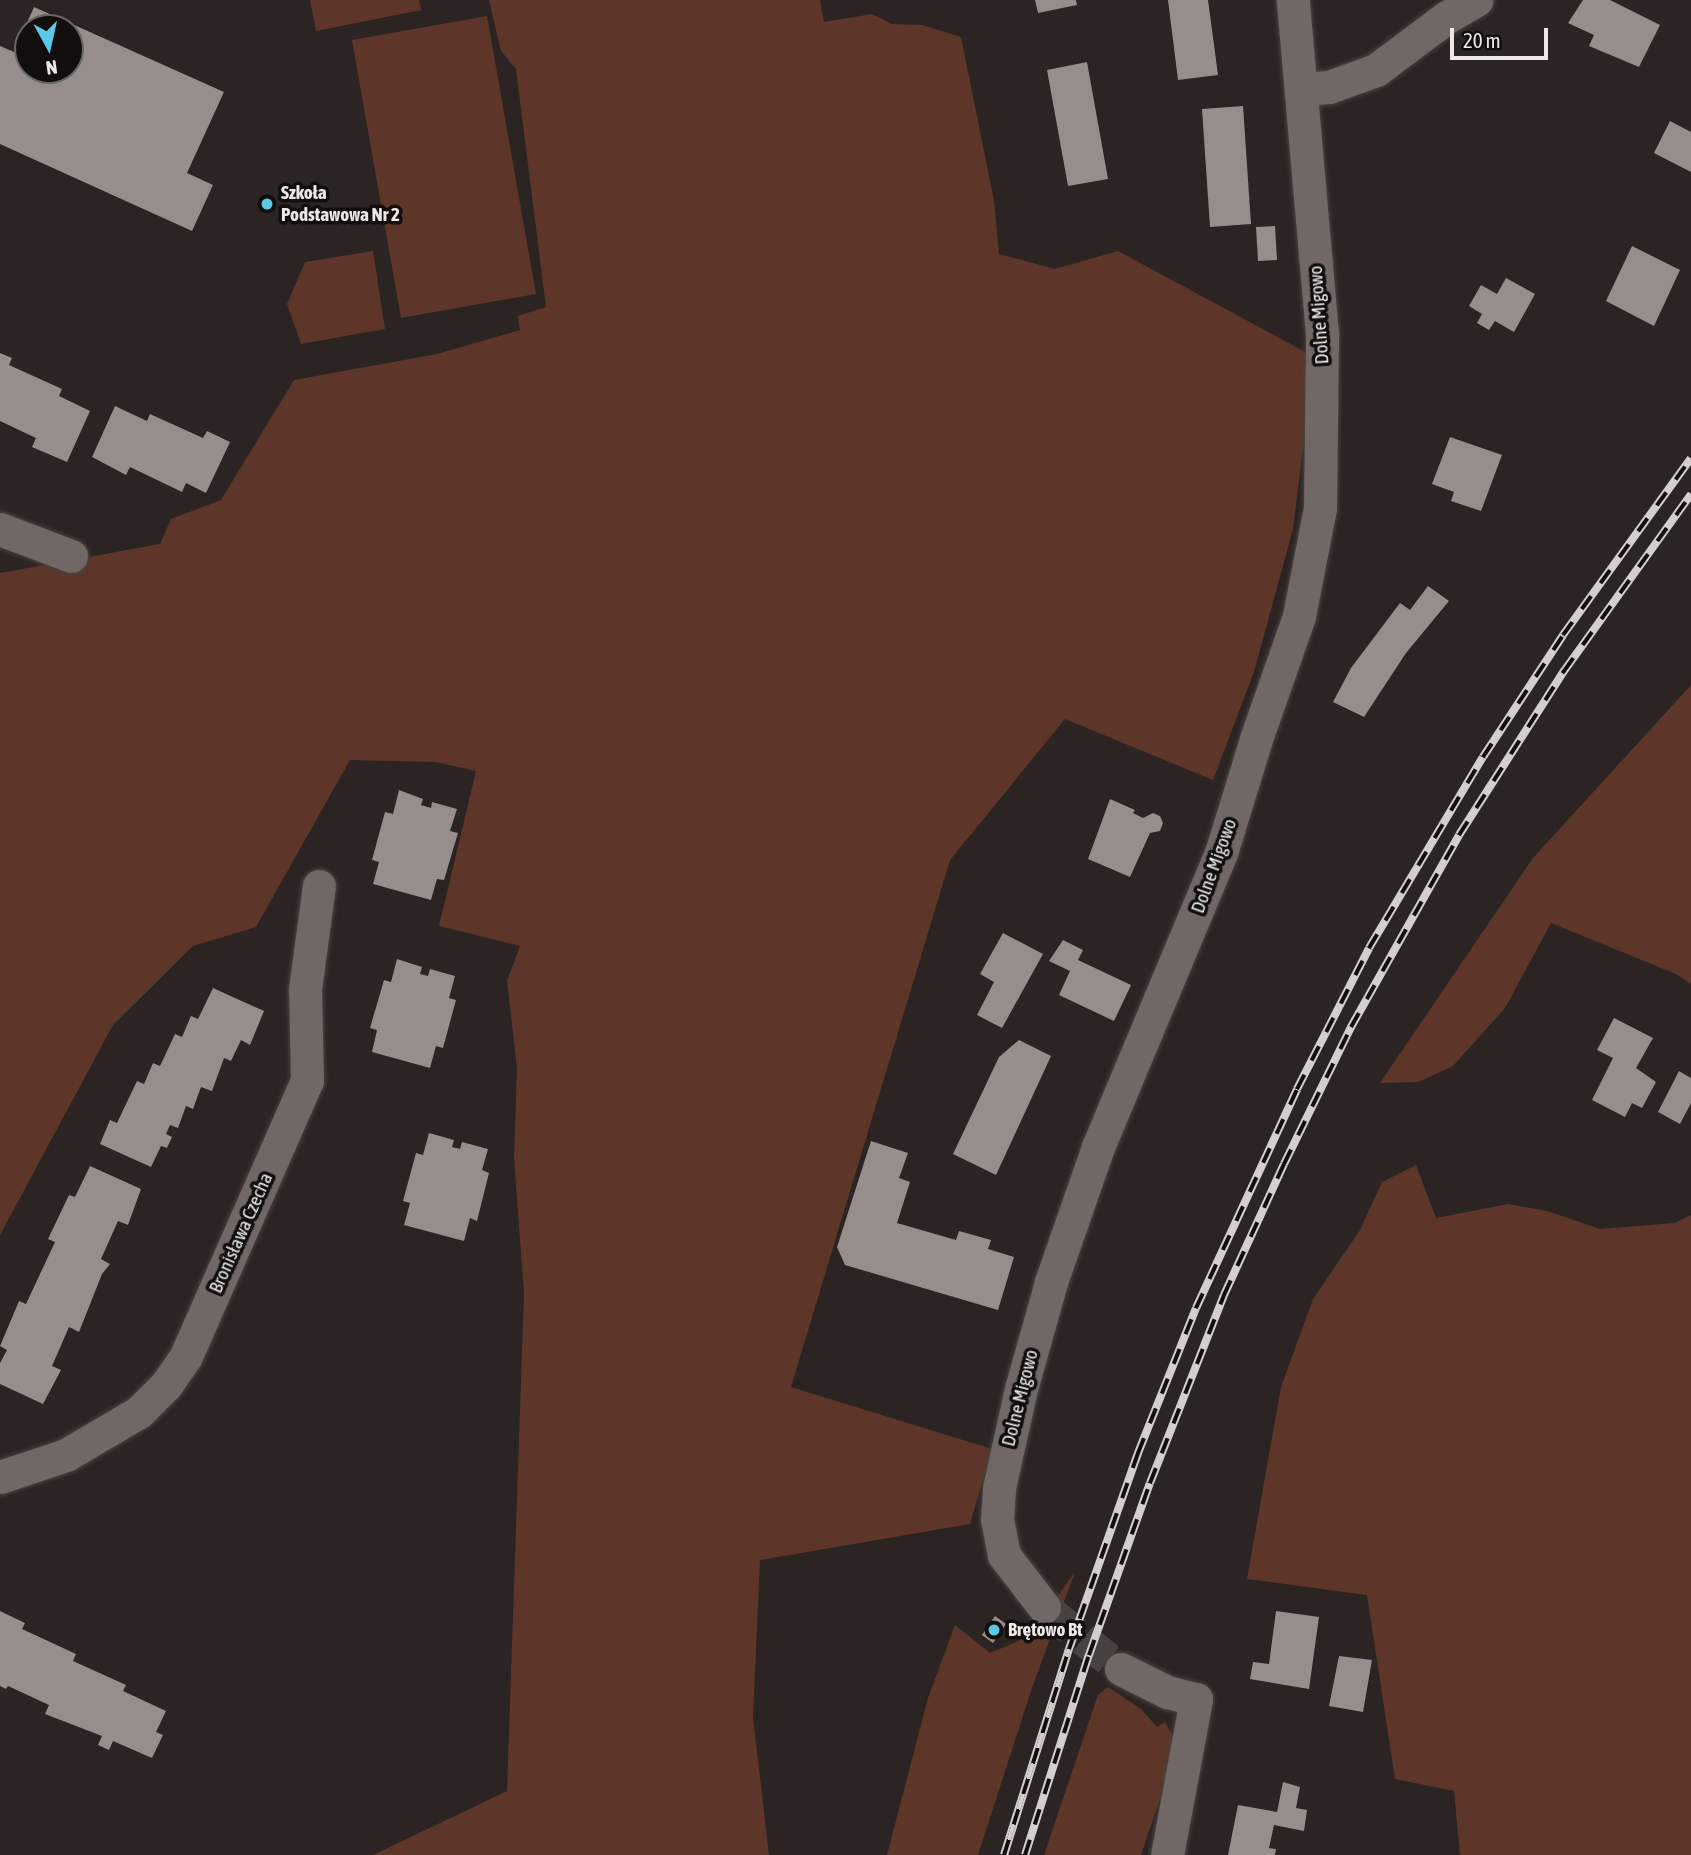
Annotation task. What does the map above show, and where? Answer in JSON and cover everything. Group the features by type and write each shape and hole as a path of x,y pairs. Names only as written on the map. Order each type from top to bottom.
{"street":[{"name":"Dolne Migowo","path":"1044,1607 1004,1555 997,1519 999,1488 1020,1389 1051,1282 1098,1147 1221,853 1256,739 1299,616 1320,508 1323,369 1293,0"},
{"path":"1301,89 1329,87 1376,70 1447,17 1476,0"},
{"path":"0,529 71,556"},
{"name":"Bronisława Czecha","path":"0,1477 66,1455 139,1412 166,1385 186,1356 307,1081 305,989 319,886"},
{"path":"1121,1669 1167,1692 1196,1699 1167,1855"}],"shaded area":[{"path":"310,0 419,0 421,10 316,31"},
{"path":"489,0 820,0 824,22 872,14 892,24 922,25 961,37 994,201 999,254 1055,269 1118,251 1307,353 1310,392 1293,529 1254,672 1213,780 1065,719 950,860 791,1387 992,1449 970,1524 760,1560 753,1717 769,1855 373,1855 507,1791 524,1293 514,1158 517,1068 507,981 520,946 439,926 476,771 436,762 350,760 256,927 193,946 113,1025 0,1235 0,573 160,544 171,519 221,500 294,380 437,354 520,330 518,316 546,307 516,69 501,51"},
{"path":"487,16 536,294 401,318 352,40"},
{"path":"373,251 385,329 301,344 287,304 305,262"},
{"path":"1691,685 1691,984 1676,974 1551,923 1505,1008 1453,1066 1418,1082 1380,1083 1533,858"},
{"path":"1416,1165 1436,1218 1508,1204 1547,1211 1600,1229 1675,1223 1691,1215 1691,1855 1460,1855 1454,1791 1395,1779 1367,1595 1247,1579 1281,1387 1313,1299 1360,1230 1382,1182"},
{"path":"1075,1572 1033,1685 978,1855 887,1855 928,1698 955,1625 990,1653 1028,1637"},
{"path":"1108,1687 1141,1709 1157,1727 1165,1722 1174,1738 1169,1772 1141,1855 1044,1855 1098,1695"}],"building":[{"path":"1035,0 1076,0 1077,5 1038,13"},
{"path":"1168,0 1208,0 1218,75 1178,80"},
{"path":"1583,0 1610,0 1660,25 1639,67 1589,46 1594,35 1568,23"},
{"path":"34,7 50,14 31,14"},
{"path":"84,29 224,92 187,173 213,185 192,231 0,144 0,46 14,52 14,84 84,84"},
{"path":"1087,62 1108,179 1068,186 1047,70"},
{"path":"1243,106 1251,224 1210,227 1202,109"},
{"path":"1670,121 1691,132 1691,172 1654,153"},
{"path":"1275,226 1277,260 1258,261 1256,227"},
{"path":"1632,246 1680,270 1654,326 1606,301"},
{"path":"1506,278 1535,294 1514,332 1495,321 1489,330 1477,323 1482,314 1469,306 1481,285 1497,294"},
{"path":"0,353 12,358 9,365 62,389 59,396 90,411 67,462 32,447 36,438 0,421"},
{"path":"115,406 147,421 150,414 203,438 207,431 230,442 206,493 186,483 182,492 130,467 126,475 92,457"},
{"path":"1450,437 1502,455 1481,511 1451,501 1454,492 1432,484"},
{"path":"1428,586 1449,601 1406,653 1364,717 1333,702 1351,668 1400,603 1410,610"},
{"path":"399,790 423,799 421,805 431,808 432,802 457,809 450,831 458,833 444,880 437,879 431,900 373,884 379,862 372,860 385,812 393,814"},
{"path":"1110,799 1135,810 1133,813 1143,818 1153,813 1160,816 1163,823 1160,831 1150,833 1130,877 1088,859"},
{"path":"1003,933 1043,954 1002,1028 977,1015 994,982 980,974"},
{"path":"1063,940 1083,950 1078,960 1131,985 1114,1021 1059,995 1070,971 1049,961"},
{"path":"397,959 422,967 420,974 428,976 430,969 455,976 449,998 456,1000 443,1048 436,1046 430,1068 372,1052 377,1030 370,1028 384,980 391,982"},
{"path":"213,988 264,1011 250,1045 241,1040 231,1061 224,1058 212,1091 201,1087 193,1109 186,1106 178,1128 170,1125 166,1134 172,1137 167,1148 161,1146 151,1167 100,1144 110,1120 117,1123 137,1081 144,1084 153,1063 160,1066 175,1034 182,1037 191,1016 198,1019"},
{"path":"1614,1018 1653,1038 1636,1068 1656,1082 1642,1108 1632,1103 1625,1117 1592,1100 1613,1058 1597,1050"},
{"path":"1019,1040 1051,1056 996,1175 953,1154 999,1057"},
{"path":"1679,1071 1691,1078 1691,1103 1680,1124 1658,1112"},
{"path":"429,1133 454,1140 452,1147 460,1149 462,1142 488,1149 482,1170 489,1173 477,1221 470,1218 464,1241 404,1225 410,1203 403,1201 416,1153 423,1155"},
{"path":"871,1141 908,1153 899,1178 910,1182 897,1223 956,1240 959,1231 991,1240 988,1249 1014,1257 998,1310 845,1265 837,1247"},
{"path":"90,1166 141,1189 128,1225 118,1221 101,1259 110,1264 102,1274 79,1332 69,1327 52,1366 61,1370 43,1404 0,1384 0,1363 7,1350 0,1346 19,1301 26,1304 55,1242 48,1239 69,1195 75,1197"},
{"path":"0,1611 25,1623 22,1629 76,1654 73,1661 126,1685 123,1691 166,1711 156,1732 163,1735 152,1758 113,1741 109,1750 98,1745 102,1736 45,1714 49,1705 8,1686 6,1689 0,1686"},
{"path":"1276,1611 1319,1617 1309,1689 1250,1679 1253,1662 1269,1664"},
{"name":"Brętowo Bt","path":"995,1616 1006,1624 993,1643 982,1635"},
{"path":"1339,1656 1372,1660 1363,1712 1329,1706"},
{"path":"1283,1782 1300,1787 1296,1808 1307,1810 1304,1831 1274,1825 1269,1848 1276,1849 1275,1855 1228,1855 1238,1805 1277,1812"}],"tunnel":[{"path":"1044,1607 1121,1669"}],"railway":[{"path":"1004,1855 1069,1649 1138,1453 1196,1308 1297,1089 1369,948 1483,757 1563,635 1691,458"},
{"path":"1025,1855 1089,1655 1150,1483 1224,1295 1351,1027 1459,835 1564,671 1691,494"}],"place":[{"name":"Szkoła Podstawowa Nr 2","path":"267,204"},
{"name":"Brętowo Bt","path":"994,1630"}]}
